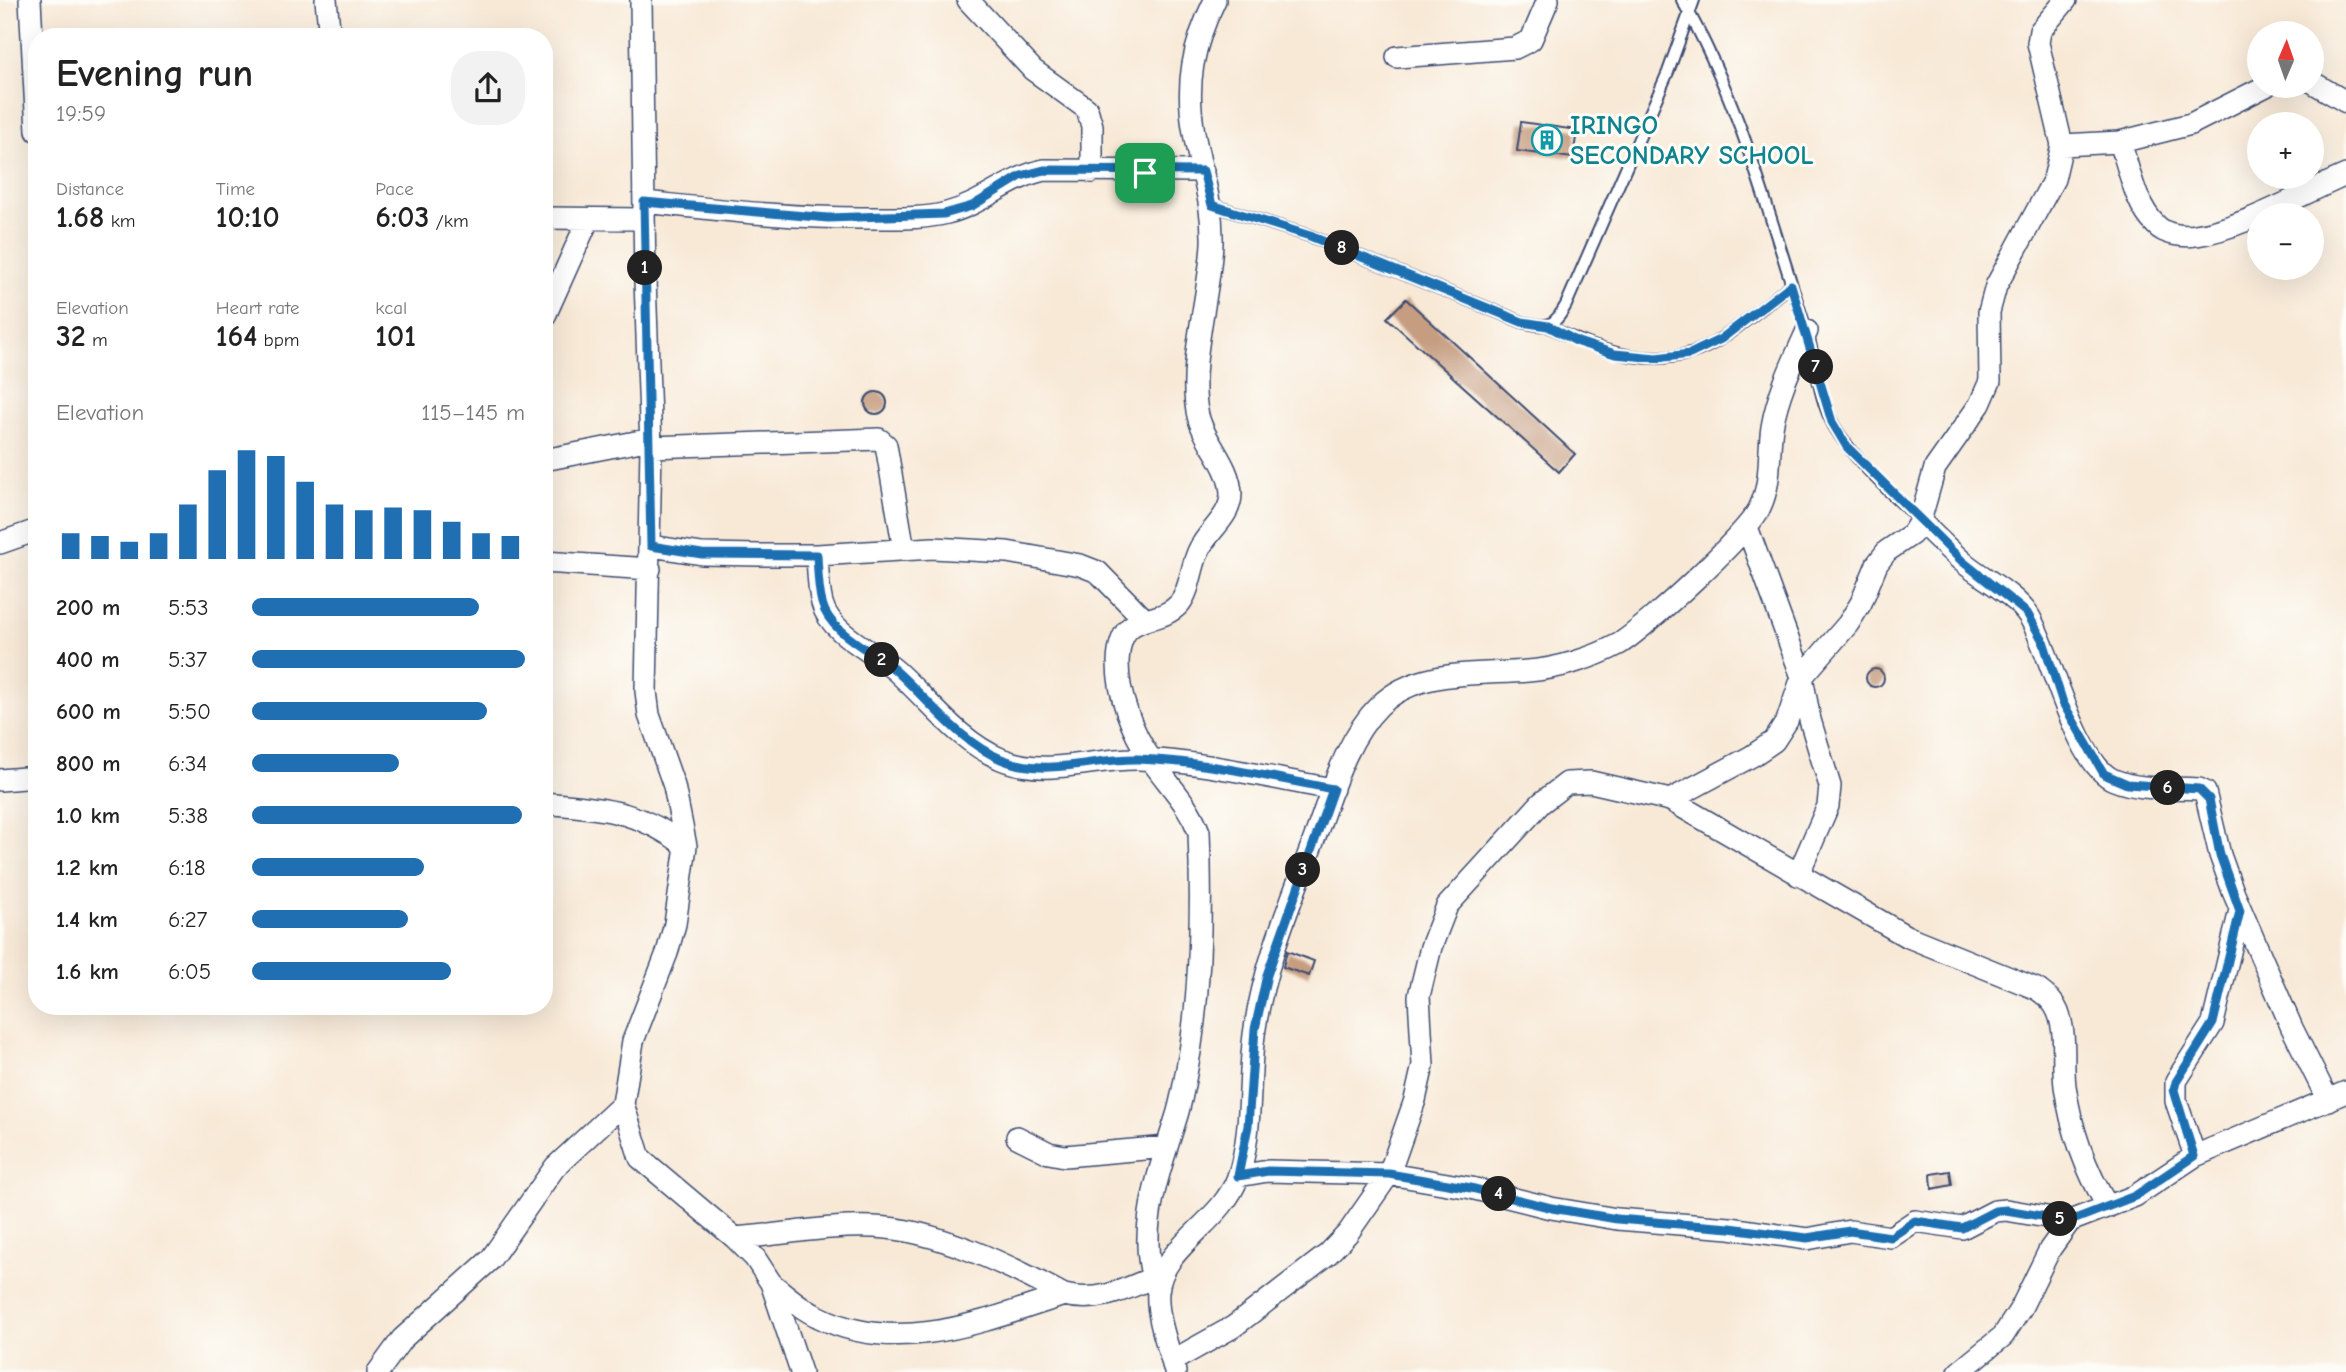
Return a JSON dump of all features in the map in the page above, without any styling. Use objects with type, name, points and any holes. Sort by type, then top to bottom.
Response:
[{"type":"street","points":[[30,0],[31,28]]},
{"type":"street","points":[[326,0],[329,28]]},
{"type":"street","points":[[641,0],[651,443],[651,546],[645,664],[649,715],[674,786],[686,846],[675,924],[667,953],[633,1041],[623,1104],[640,1158],[755,1258],[771,1283],[801,1372]]},
{"type":"street","points":[[968,0],[1033,70],[1087,109],[1092,126],[1092,172]]},
{"type":"street","points":[[1215,0],[1199,34],[1192,69],[1190,101],[1212,205],[1212,245],[1195,384],[1197,412],[1206,438],[1224,469],[1231,494],[1228,509],[1200,548],[1182,600],[1173,610],[1143,618],[1128,629],[1118,662],[1120,685],[1130,717],[1151,760],[1191,810],[1199,832],[1196,995],[1178,1111],[1149,1222],[1148,1261],[1174,1367],[1233,1327],[1328,1254],[1348,1233],[1389,1174],[1415,1100],[1423,1065],[1419,996],[1438,926],[1447,906],[1460,888],[1546,797],[1567,783],[1591,782],[1670,800],[1906,936],[2037,989],[2052,999],[2059,1015],[2065,1087],[2073,1125],[2087,1166],[2108,1207]]},
{"type":"street","points":[[1397,57],[1515,48],[1531,40],[1548,0]]},
{"type":"street","points":[[1670,800],[1752,756],[1774,741],[1787,720],[1802,677],[1848,624],[1861,603],[1877,564],[1887,551],[1912,534],[1920,521],[1935,468],[1980,404],[1990,381],[1989,312],[1996,286],[2054,179],[2062,145],[2038,43],[2040,32],[2066,0]]},
{"type":"street","points":[[2324,89],[2346,102]]},
{"type":"street","points":[[2062,145],[2120,142],[2191,124],[2247,96]]},
{"type":"street","points":[[2120,142],[2143,208],[2157,227],[2175,235],[2196,235],[2241,221],[2346,175]]},
{"type":"street","points":[[553,218],[588,220],[644,211],[828,218],[911,217],[944,214],[972,206],[1021,176],[1044,170],[1203,171]]},
{"type":"street","points":[[553,298],[588,220]]},
{"type":"street","points":[[735,1238],[842,1227],[876,1227],[905,1231],[983,1256],[1064,1295],[1095,1299],[1155,1285],[1171,1257],[1219,1210],[1238,1176],[1248,1126],[1255,1029],[1267,975],[1333,789],[1362,726],[1380,704],[1425,680],[1458,674],[1537,671],[1574,662],[1619,644],[1659,613],[1747,527],[1760,510],[1767,485],[1777,402],[1807,331]]},
{"type":"street","points":[[553,459],[651,443],[879,439],[886,444],[904,550]]},
{"type":"street","points":[[1238,1176],[1268,1171],[1389,1174],[1471,1188],[1552,1208],[1617,1219],[1741,1229],[1807,1238],[1850,1231],[1891,1237],[1915,1221],[1962,1228],[1995,1211],[2020,1211],[2070,1221],[2108,1207],[2156,1184],[2194,1156],[2337,1096],[2240,911],[2220,855],[2205,792],[2199,789],[2127,784],[2104,774],[2063,703],[2043,641],[2027,613],[1962,561],[1920,521]]},
{"type":"street","points":[[1747,527],[1802,677],[1810,720],[1830,786],[1828,806],[1798,875]]},
{"type":"street","points":[[0,543],[28,533]]},
{"type":"street","points":[[651,546],[702,554],[817,555],[967,549],[1080,565],[1098,572],[1143,618]]},
{"type":"street","points":[[817,555],[822,605],[830,619],[897,672],[943,718],[976,746],[1002,760],[1033,767],[1061,768],[1117,760],[1151,760],[1333,789]]},
{"type":"street","points":[[553,563],[650,569]]},
{"type":"street","points":[[0,780],[28,778]]},
{"type":"street","points":[[553,804],[637,816],[655,823],[686,846]]},
{"type":"street","points":[[2194,1156],[2174,1090],[2176,1082],[2213,1023],[2240,911]]},
{"type":"street","points":[[378,1372],[402,1339],[490,1260],[555,1167],[623,1104]]},
{"type":"street","points":[[1017,1137],[1049,1153],[1065,1156],[1167,1147]]},
{"type":"street","points":[[1958,1372],[2003,1336],[2021,1308],[2050,1249],[2070,1221]]},
{"type":"street","points":[[771,1283],[818,1317],[848,1329],[875,1334],[948,1331],[1064,1295]]},
{"type":"lane","points":[[1682,0],[1714,58],[1739,117],[1807,331],[1832,422],[1847,447],[1920,521]]},
{"type":"lane","points":[[1548,326],[1557,321],[1572,293],[1668,72],[1694,0]]},
{"type":"lane","points":[[1212,205],[1323,241],[1522,322],[1548,326],[1578,342],[1615,354],[1656,358],[1690,354],[1721,339],[1791,285]]},
{"type":"building","name":"IRINGO SECONDARY SCHOOL","points":[[1521,122],[1577,130],[1573,158],[1517,151]]},
{"type":"building","points":[[1406,299],[1575,454],[1559,472],[1387,318]]},
{"type":"building","points":[[872,392],[880,392],[887,399],[887,407],[880,414],[872,414],[865,407],[865,399]]},
{"type":"building","points":[[1875,669],[1881,672],[1884,678],[1881,684],[1875,687],[1869,684],[1866,678],[1869,672]]},
{"type":"building","points":[[1287,951],[1314,961],[1309,976],[1283,967]]},
{"type":"building","points":[[1950,1171],[1952,1185],[1932,1189],[1931,1174]]},
{"type":"place","name":"IRINGO SECONDARY SCHOOL","points":[[1547,140]]},
{"type":"route","points":[[1044,170],[1145,173],[1203,171],[1212,205],[1310,236],[1427,281],[1522,322],[1548,326],[1578,342],[1615,354],[1656,358],[1690,354],[1721,339],[1791,285],[1807,331],[1832,422],[1847,447],[1962,561],[2008,595],[2027,613],[2043,641],[2063,703],[2091,756],[2104,774],[2127,784],[2199,789],[2205,792],[2209,799],[2220,855],[2240,911],[2213,1023],[2176,1082],[2174,1090],[2189,1132],[2194,1156],[2135,1196],[2070,1221],[2006,1210],[1995,1211],[1962,1228],[1952,1229],[1915,1221],[1891,1237],[1844,1231],[1817,1239],[1773,1232],[1617,1219],[1552,1208],[1471,1188],[1389,1174],[1268,1171],[1238,1176],[1248,1126],[1255,1029],[1267,975],[1333,789],[1198,765],[1151,760],[1117,760],[1061,768],[1033,767],[1002,760],[976,746],[943,718],[897,672],[843,632],[830,619],[822,605],[817,555],[702,554],[651,546],[644,202],[757,214],[900,218],[944,214],[972,206],[1021,176],[1044,170]]}]
